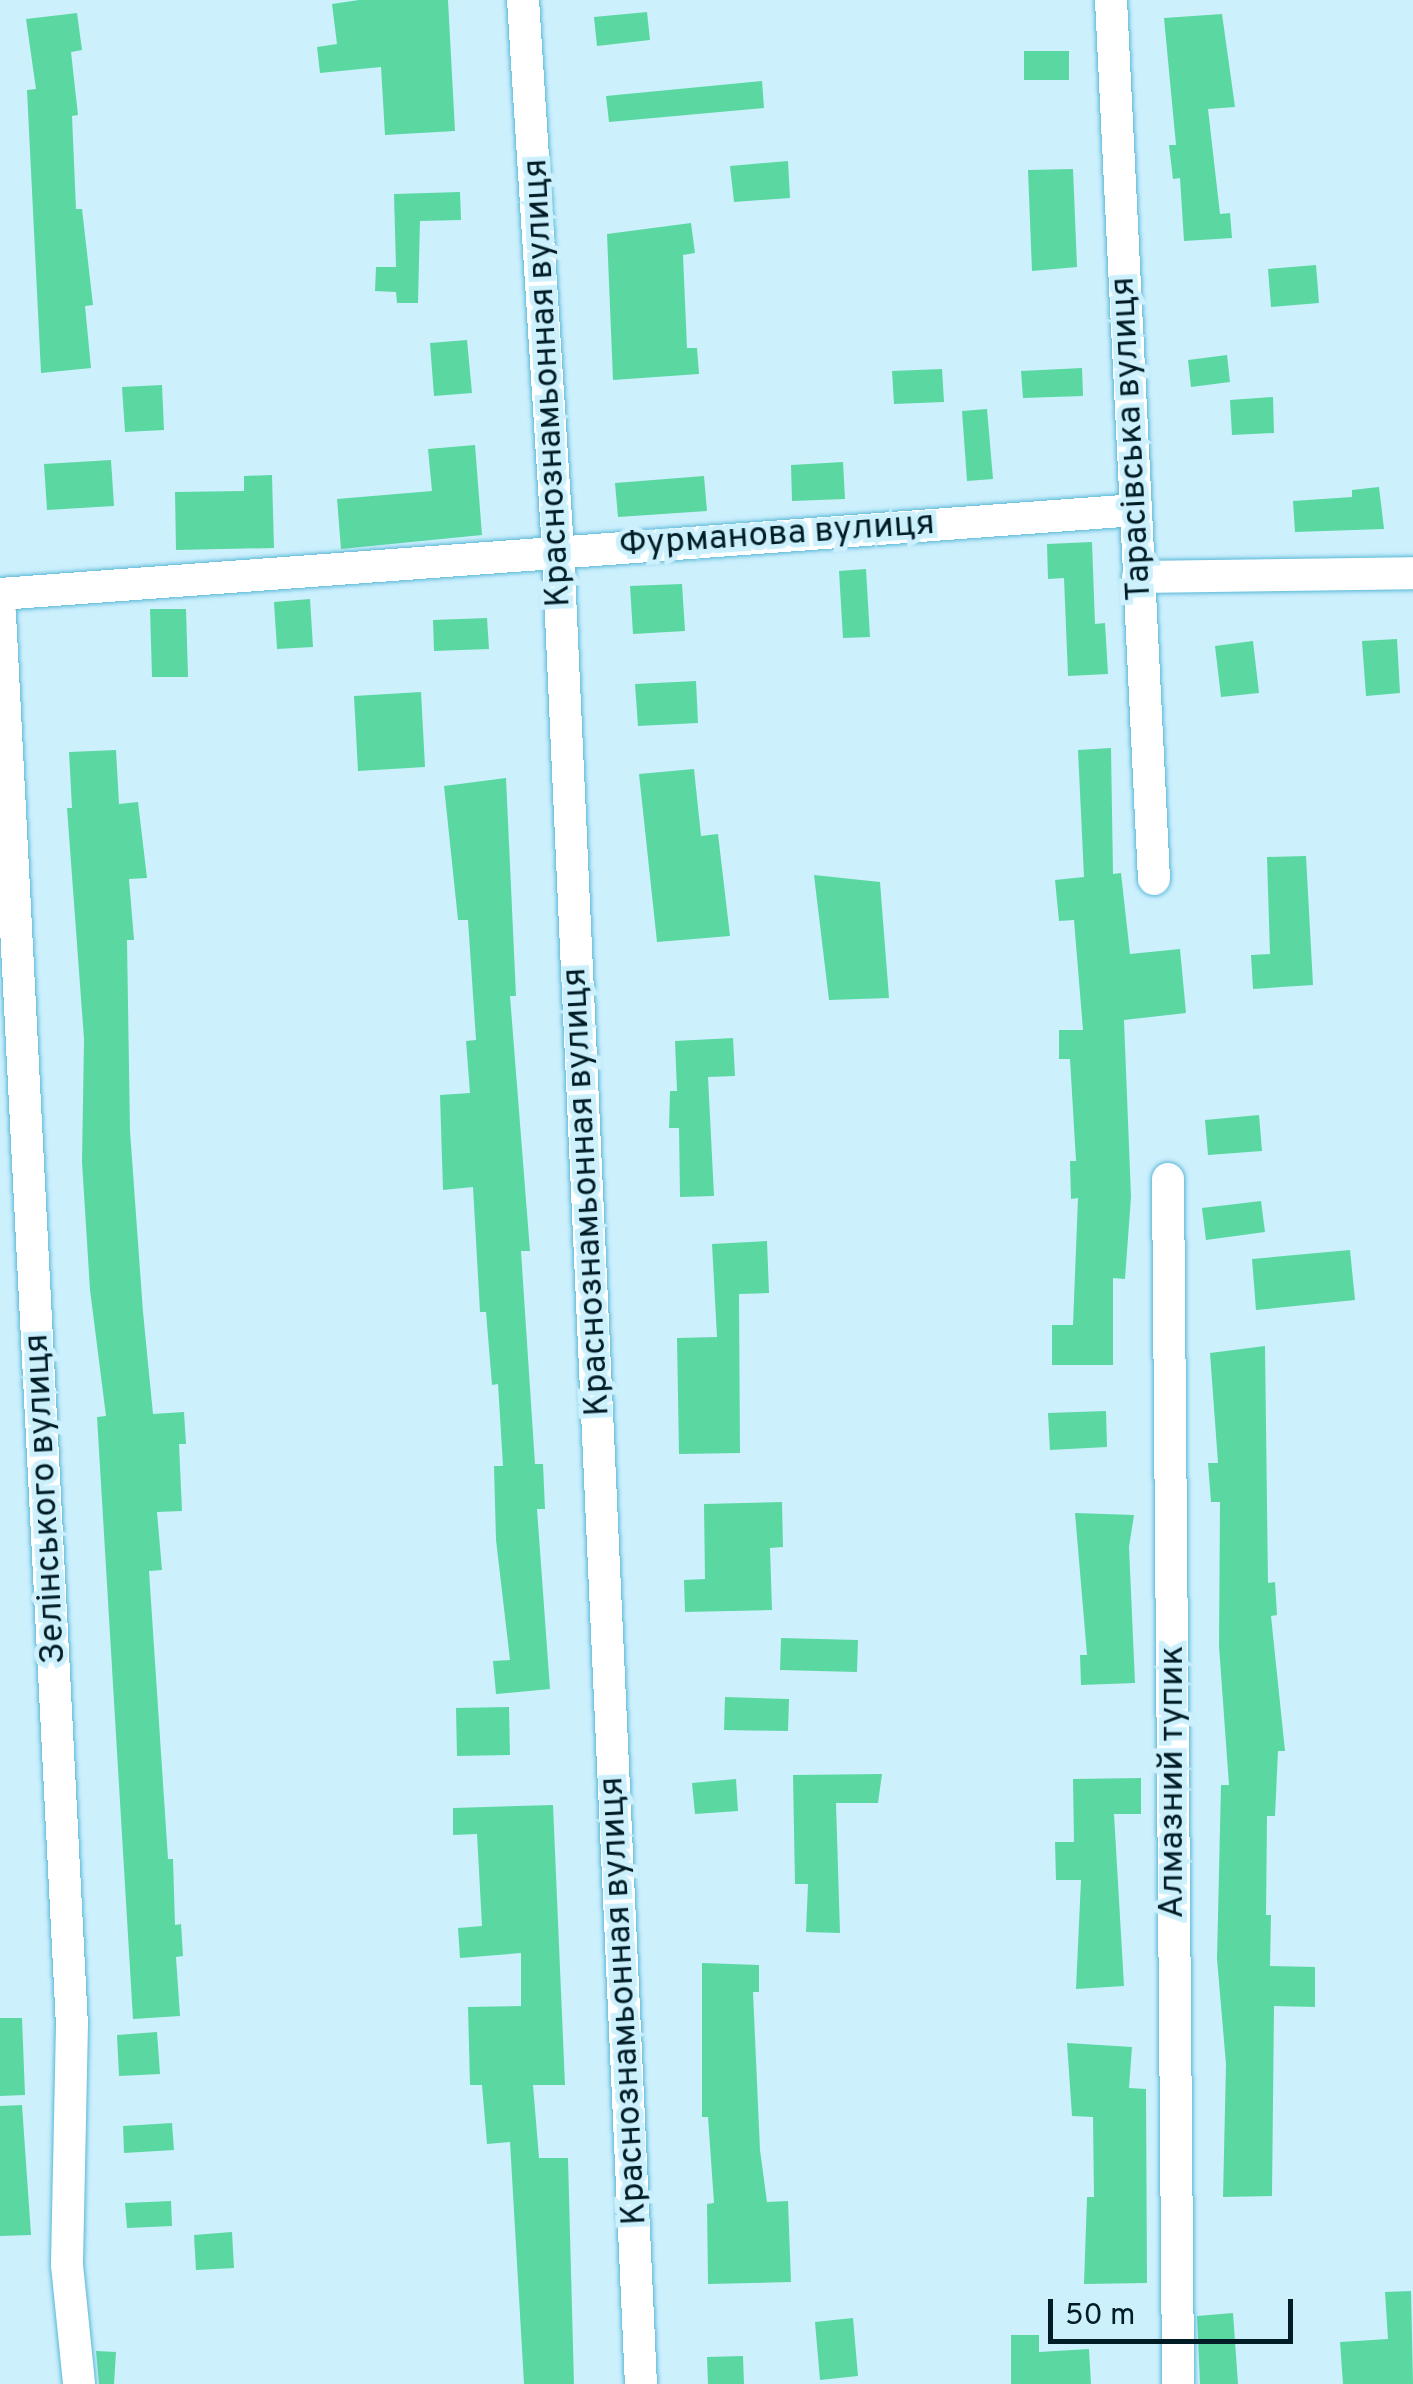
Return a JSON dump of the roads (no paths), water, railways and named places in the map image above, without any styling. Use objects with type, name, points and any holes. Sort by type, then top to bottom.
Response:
[{"type":"street","name":"Краснознамьонная вулиця","points":[[523,0],[558,550],[641,2384]]},
{"type":"street","name":"Тарасівська вулиця","points":[[1112,0],[1154,878]]},
{"type":"street","name":"Фурманова вулиця","points":[[0,594],[1135,510]]},
{"type":"street","points":[[1138,577],[1413,573]]},
{"type":"street","name":"Зелінського вулиця","points":[[0,614],[72,2024],[67,2264],[79,2384]]},
{"type":"street","name":"Алмазний тупик","points":[[1168,1179],[1178,2384]]}]
